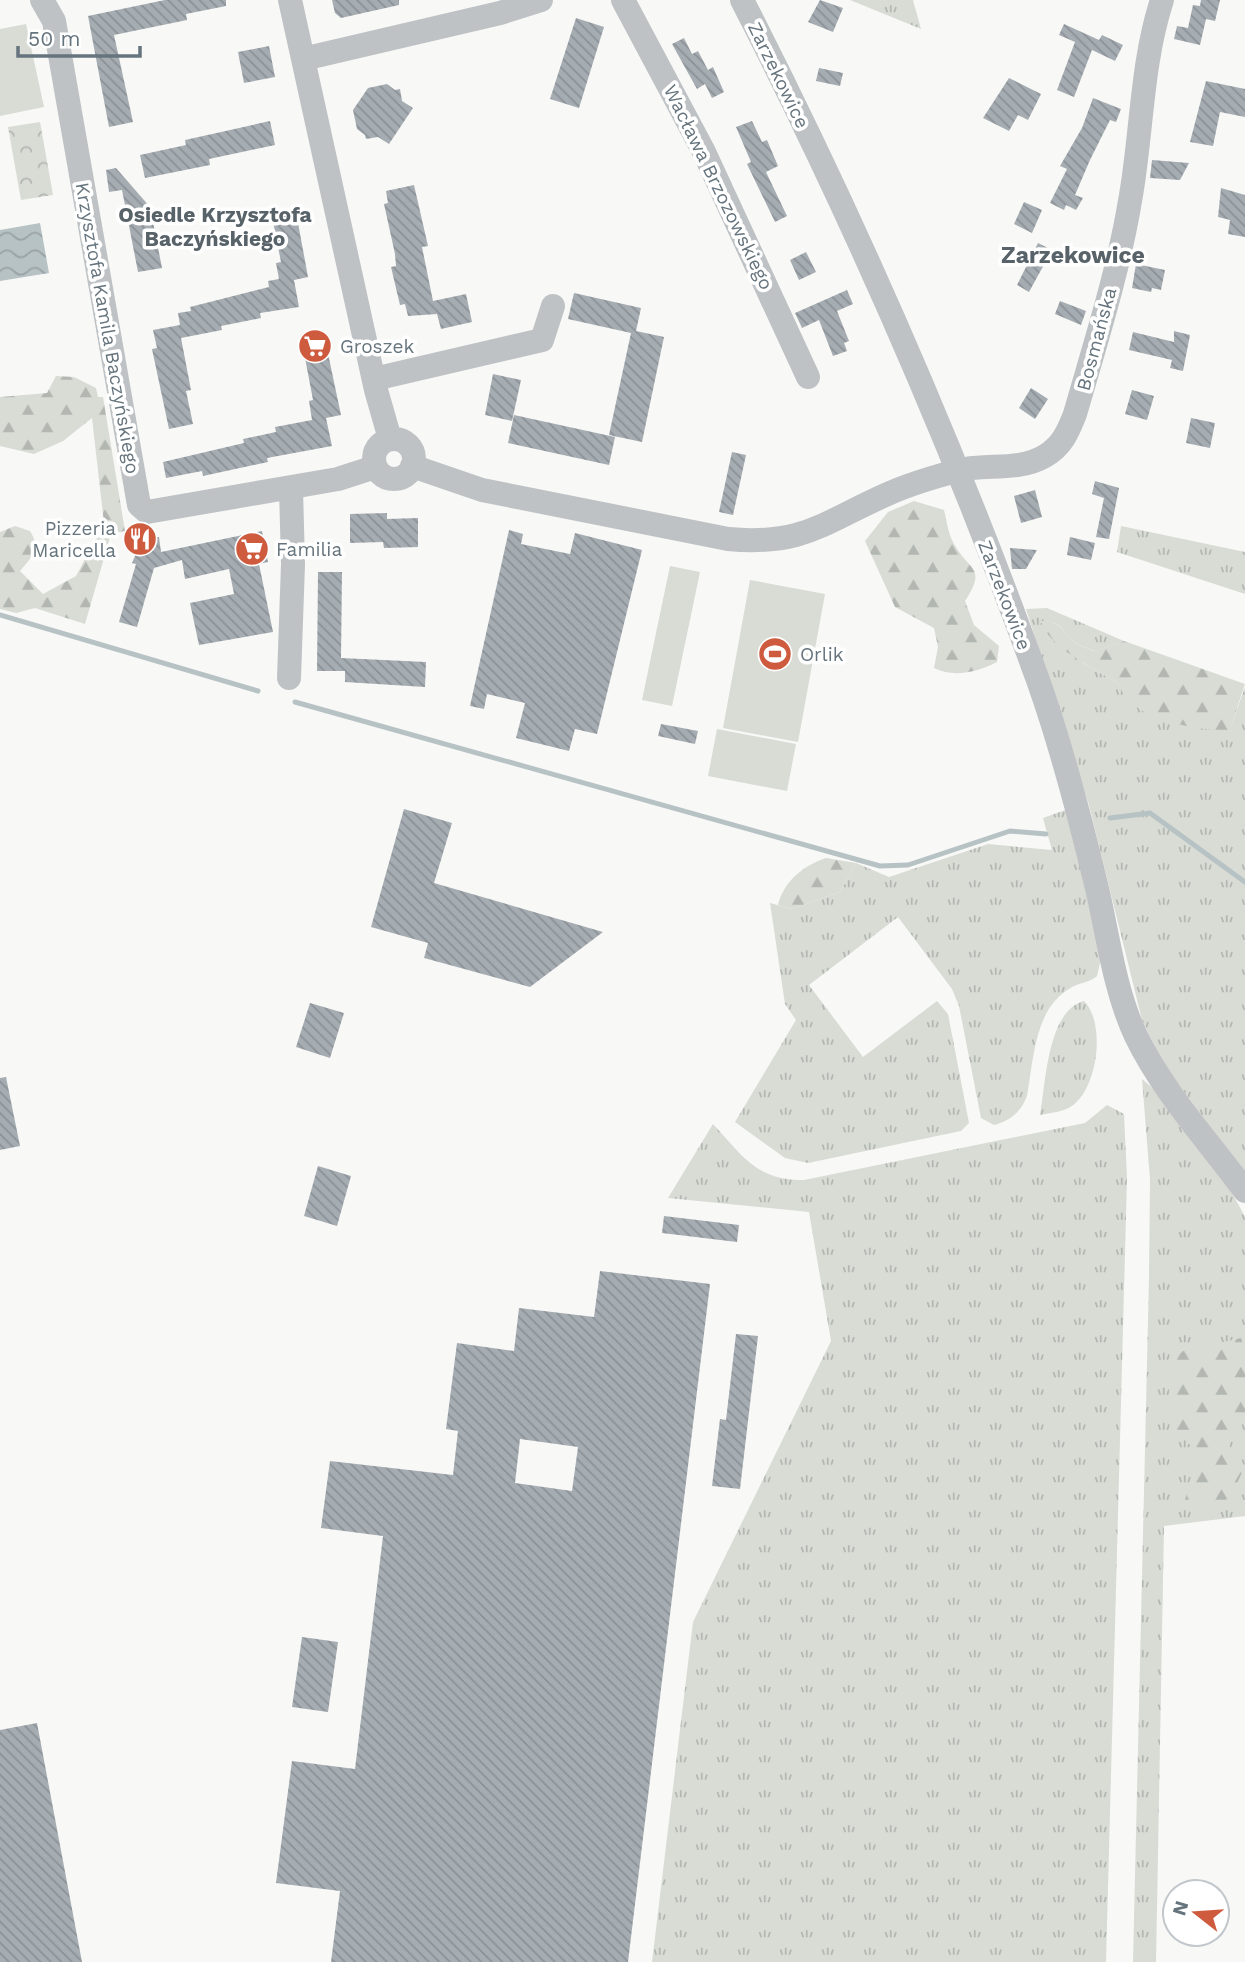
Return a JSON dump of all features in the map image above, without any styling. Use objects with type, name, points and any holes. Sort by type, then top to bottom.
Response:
[{"type":"street","name":"Krzysztofa Kamila Baczyńskiego","points":[[42,0],[54,20],[139,505],[147,512],[154,512],[338,479],[375,467]]},
{"type":"street","points":[[290,0],[373,379],[390,439]]},
{"type":"street","points":[[303,58],[500,13],[541,0]]},
{"type":"street","name":"Wacława Brzozowskiego","points":[[623,0],[704,152],[808,377]]},
{"type":"street","name":"Zarzekowice","points":[[742,0],[823,166],[958,470],[1039,684],[1066,766],[1119,986],[1136,1036],[1166,1084],[1245,1191]]},
{"type":"street","name":"Bosmańska","points":[[958,470],[1027,464],[1043,458],[1066,438],[1075,414],[1121,244],[1130,201],[1153,35],[1162,0]]},
{"type":"street","points":[[373,379],[542,340],[553,306]]},
{"type":"street","points":[[390,439],[407,443],[412,450],[412,466],[403,477],[382,475],[375,467],[375,452],[379,445],[390,439]]},
{"type":"street","points":[[412,466],[489,492],[747,541],[795,537],[823,528],[891,492],[958,470]]},
{"type":"street","points":[[289,678],[293,564],[291,488]]},
{"type":"green space","points":[[850,0],[913,0],[921,29]]},
{"type":"green space","points":[[26,24],[44,107],[0,116],[0,29]]},
{"type":"green space","points":[[40,122],[53,195],[21,200],[8,127]]},
{"type":"green space","points":[[56,376],[74,377],[96,388],[98,397],[103,397],[125,531],[111,534],[85,624],[35,608],[16,613],[0,609],[0,532],[15,526],[30,531],[35,542],[34,552],[20,571],[43,594],[76,576],[104,523],[92,418],[63,441],[34,454],[0,446],[0,397],[47,393]]},
{"type":"green space","points":[[914,501],[944,510],[952,540],[974,570],[975,582],[965,601],[974,625],[999,646],[997,662],[982,669],[950,673],[934,668],[938,647],[934,628],[895,607],[865,541],[888,512]]},
{"type":"green space","points":[[1121,526],[1245,552],[1245,594],[1117,552]]},
{"type":"green space","points":[[670,566],[700,572],[672,706],[642,700]]},
{"type":"green space","name":"Orlik","points":[[750,580],[825,594],[798,742],[723,728]]},
{"type":"green space","points":[[1047,608],[1124,641],[1095,651],[1075,643],[1057,624],[1041,622],[1083,663],[1118,683],[1125,694],[1150,710],[1183,721],[1229,731],[1245,687],[1245,1174],[1162,1062],[1142,1020],[1089,805],[1026,609]]},
{"type":"green space","points":[[1041,621],[1057,624],[1075,643],[1094,651],[1124,641],[1245,684],[1229,732],[1165,721],[1136,707],[1118,683],[1052,639]]},
{"type":"green space","points":[[717,729],[796,744],[787,791],[708,776]]},
{"type":"green space","points":[[1068,809],[1101,959],[1097,976],[1072,987],[1059,996],[1050,1008],[1034,1050],[1027,1096],[1014,1115],[994,1125],[981,1118],[959,1006],[952,989],[898,917],[809,985],[863,1057],[937,1001],[948,1014],[969,1123],[961,1131],[808,1163],[785,1158],[735,1122],[796,1020],[785,1004],[770,903],[792,909],[840,892],[856,863],[889,877],[988,844],[1052,850],[1043,818]]},
{"type":"green space","points":[[826,858],[856,863],[840,892],[792,909],[778,905],[785,889],[796,876],[810,865]]},
{"type":"green space","points":[[1084,1001],[1091,1011],[1097,1039],[1093,1071],[1088,1085],[1072,1106],[1040,1115],[1055,1033],[1072,1007]]},
{"type":"green space","points":[[1142,1079],[1157,1092],[1200,1143],[1245,1217],[1245,1516],[1164,1526],[1156,1962],[1133,1962],[1149,1278],[1150,1179]]},
{"type":"green space","points":[[1107,1105],[1124,1114],[1127,1178],[1106,1962],[652,1962],[693,1622],[831,1341],[809,1212],[668,1198],[713,1124],[742,1156],[762,1171],[787,1179],[804,1180],[1085,1123]]},
{"type":"green space","points":[[1241,1338],[1245,1351],[1245,1417],[1228,1444],[1245,1466],[1231,1496],[1212,1510],[1185,1500],[1198,1450],[1186,1441],[1173,1423],[1169,1401],[1170,1362],[1183,1351]]},
{"type":"water","points":[[40,223],[49,273],[0,281],[0,230]]},
{"type":"building","points":[[165,0],[226,0],[226,6],[186,14],[187,20],[114,35],[133,122],[109,127],[88,16]]},
{"type":"building","points":[[332,0],[399,0],[399,5],[341,18],[335,13]]},
{"type":"building","points":[[820,0],[843,8],[833,32],[808,22]]},
{"type":"building","points":[[1201,0],[1220,0],[1215,21],[1206,19],[1200,45],[1174,39],[1177,26],[1188,28],[1193,5],[1200,6]]},
{"type":"building","points":[[576,18],[604,27],[579,108],[550,99]]},
{"type":"building","points":[[1064,24],[1099,40],[1102,35],[1123,45],[1115,61],[1092,50],[1074,97],[1057,90],[1075,42],[1059,35]]},
{"type":"building","points":[[684,38],[692,54],[698,51],[708,70],[713,67],[724,92],[712,98],[705,84],[697,89],[672,44]]},
{"type":"building","points":[[269,46],[275,77],[244,83],[238,52]]},
{"type":"building","points":[[819,68],[843,73],[840,86],[816,81]]},
{"type":"building","points":[[1009,78],[1041,94],[1028,120],[1018,115],[1009,131],[983,118]]},
{"type":"building","points":[[1206,81],[1245,89],[1245,117],[1220,112],[1213,146],[1190,142]]},
{"type":"building","points":[[387,84],[395,90],[400,89],[402,101],[413,108],[389,144],[378,137],[366,139],[357,129],[353,110],[368,88]]},
{"type":"building","points":[[1093,98],[1121,109],[1116,122],[1110,120],[1075,195],[1083,198],[1076,210],[1066,205],[1064,210],[1050,203],[1067,169],[1060,166],[1082,128]]},
{"type":"building","points":[[270,121],[275,145],[209,159],[210,165],[145,178],[140,155],[186,145],[185,140]]},
{"type":"building","points":[[752,121],[762,142],[767,140],[778,166],[766,172],[787,216],[775,222],[747,164],[751,162],[736,127]]},
{"type":"building","points":[[1152,160],[1189,163],[1180,180],[1150,178]]},
{"type":"building","points":[[116,168],[150,207],[162,268],[138,272],[122,190],[109,192],[106,170]]},
{"type":"building","points":[[414,185],[428,246],[422,247],[433,301],[466,294],[472,322],[441,329],[437,314],[408,316],[405,304],[400,305],[391,267],[396,266],[395,254],[384,204],[388,203],[386,191]]},
{"type":"building","points":[[1221,188],[1245,195],[1245,237],[1228,234],[1230,220],[1218,217]]},
{"type":"building","points":[[1024,202],[1042,210],[1032,233],[1014,224]]},
{"type":"building","points":[[296,212],[308,277],[294,280],[299,307],[260,313],[261,318],[221,326],[222,330],[181,338],[191,390],[186,391],[193,424],[169,429],[152,349],[157,348],[153,330],[180,325],[178,313],[191,311],[190,307],[269,287],[268,281],[279,279],[276,263],[281,262],[272,216]]},
{"type":"building","points":[[1038,243],[1052,250],[1029,292],[1017,285]]},
{"type":"building","points":[[806,252],[816,272],[799,280],[790,260]]},
{"type":"building","points":[[1136,264],[1165,270],[1161,290],[1152,288],[1151,292],[1132,288]]},
{"type":"building","points":[[847,290],[853,304],[837,311],[849,341],[844,343],[847,351],[833,356],[819,320],[802,328],[795,313]]},
{"type":"building","points":[[574,293],[641,308],[636,331],[664,337],[642,442],[609,435],[631,333],[568,319]]},
{"type":"building","points":[[1060,301],[1086,311],[1081,325],[1055,314]]},
{"type":"building","points":[[323,330],[341,415],[326,418],[332,446],[267,458],[268,462],[203,476],[202,471],[166,478],[163,462],[244,443],[243,439],[276,432],[275,427],[312,420],[309,401],[313,400],[302,342],[310,333]]},
{"type":"building","points":[[1174,331],[1190,335],[1183,371],[1170,368],[1172,360],[1129,350],[1133,332],[1174,342]]},
{"type":"building","points":[[493,374],[521,380],[512,421],[485,415]]},
{"type":"building","points":[[1031,388],[1048,399],[1035,419],[1019,408]]},
{"type":"building","points":[[1132,390],[1154,396],[1147,420],[1125,414]]},
{"type":"building","points":[[514,415],[615,437],[609,465],[508,443]]},
{"type":"building","points":[[1191,418],[1215,423],[1210,448],[1186,443]]},
{"type":"building","points":[[732,452],[746,455],[733,515],[719,512]]},
{"type":"building","points":[[1095,481],[1119,488],[1109,539],[1096,537],[1104,498],[1092,494]]},
{"type":"building","points":[[1035,490],[1042,517],[1021,523],[1014,496]]},
{"type":"building","points":[[387,513],[387,519],[418,518],[418,547],[384,548],[383,542],[350,543],[350,514]]},
{"type":"building","points":[[509,530],[523,534],[521,544],[570,554],[575,533],[642,550],[597,734],[575,729],[569,751],[516,738],[525,703],[487,694],[484,709],[470,706]]},
{"type":"building","points":[[262,531],[268,562],[259,564],[273,632],[199,645],[190,603],[234,594],[229,569],[185,579],[182,560],[154,568],[137,627],[119,622],[136,564],[132,563],[135,556],[131,535],[152,533],[154,537],[159,537],[161,552]]},
{"type":"building","points":[[1070,537],[1095,543],[1091,560],[1067,555]]},
{"type":"building","points":[[1010,548],[1037,550],[1026,569],[1012,569]]},
{"type":"building","points":[[318,572],[342,572],[341,658],[426,662],[425,687],[345,682],[345,671],[317,671]]},
{"type":"building","points":[[661,724],[698,731],[695,744],[658,736]]},
{"type":"building","points":[[404,809],[452,823],[434,883],[603,932],[530,987],[424,958],[428,943],[371,927]]},
{"type":"building","points":[[310,1003],[344,1013],[330,1058],[296,1047]]},
{"type":"building","points":[[6,1077],[20,1146],[0,1150],[0,1078]]},
{"type":"building","points":[[318,1166],[351,1176],[337,1226],[304,1216]]},
{"type":"building","points":[[664,1216],[739,1225],[737,1242],[662,1233]]},
{"type":"building","points":[[600,1271],[710,1284],[628,1962],[331,1962],[340,1891],[276,1883],[292,1761],[355,1769],[383,1536],[321,1528],[330,1461],[453,1475],[458,1431],[446,1429],[457,1343],[514,1351],[519,1308],[594,1317]],"holes":[[[520,1439],[578,1447],[572,1491],[515,1483]]]},
{"type":"building","points":[[736,1334],[758,1336],[740,1489],[712,1486],[720,1419],[726,1420]]},
{"type":"building","points":[[302,1637],[338,1642],[328,1712],[292,1707]]},
{"type":"building","points":[[37,1723],[82,1962],[0,1962],[0,1730]]},
{"type":"waterway","points":[[0,615],[258,691]]},
{"type":"waterway","points":[[295,702],[880,866],[908,865],[1010,831],[1046,834]]},
{"type":"waterway","points":[[1110,818],[1150,813],[1245,882]]},
{"type":"place","name":"Groszek","points":[[315,346]]},
{"type":"place","name":"Pizzeria Maricella","points":[[140,539]]},
{"type":"place","name":"Familia","points":[[252,549]]},
{"type":"place","name":"Orlik","points":[[775,654]]},
{"type":"district","name":"Osiedle Krzysztofa Baczyńskiego","points":[[215,227]]},
{"type":"district","name":"Zarzekowice","points":[[1073,255]]}]
